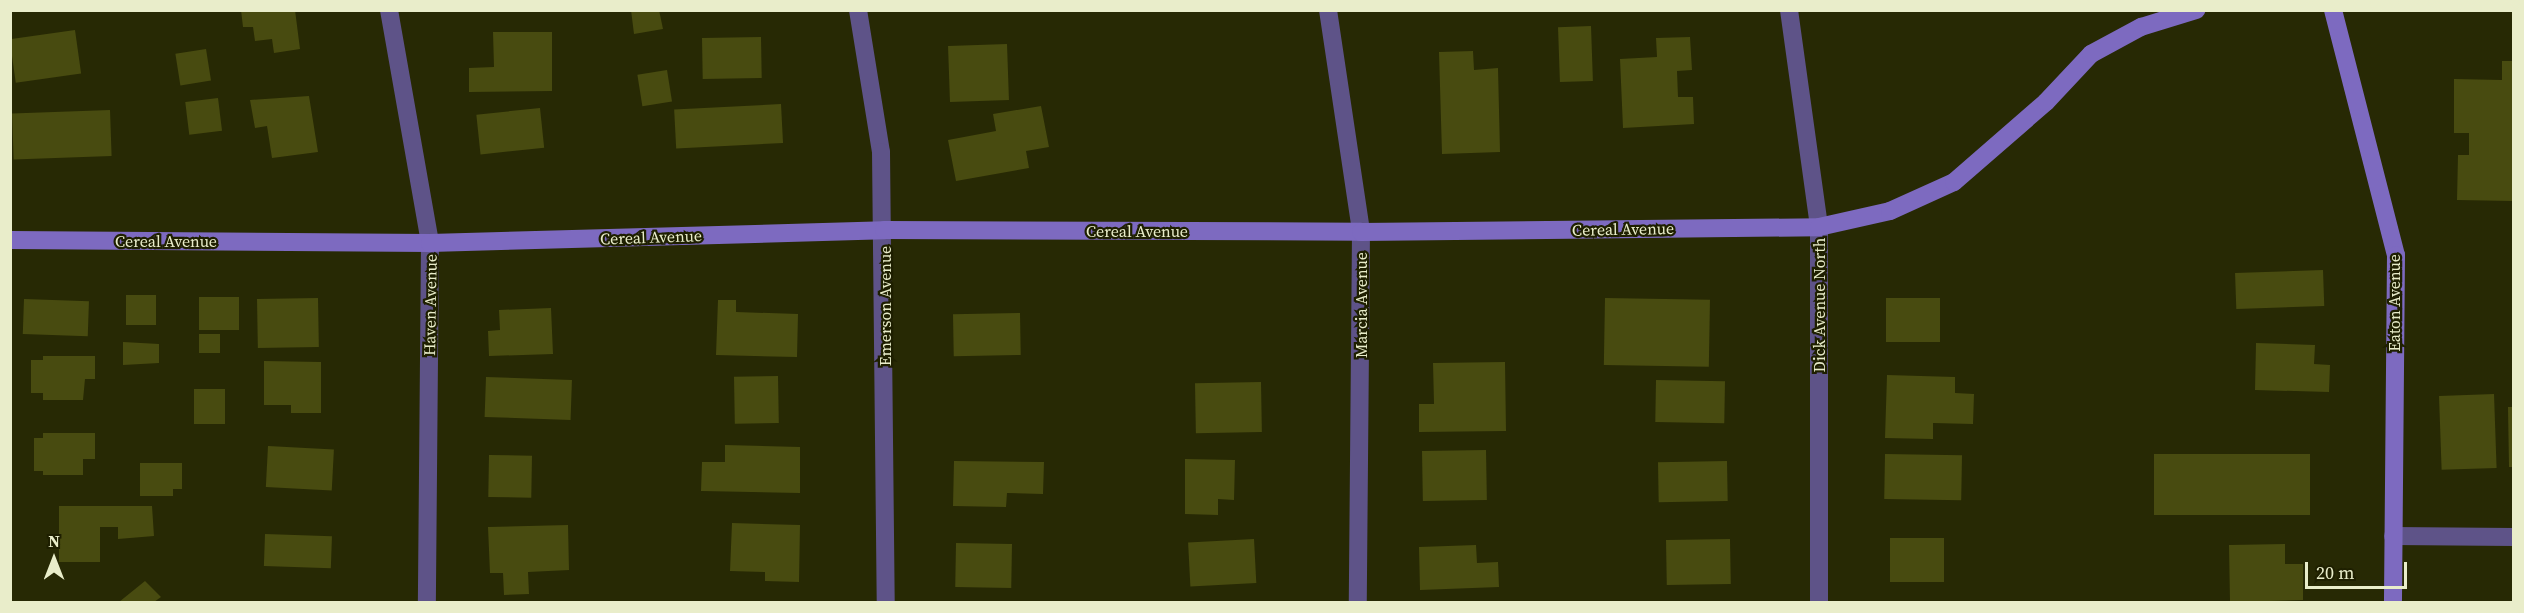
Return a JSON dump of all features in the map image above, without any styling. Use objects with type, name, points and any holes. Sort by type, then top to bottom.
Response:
[{"type":"street","name":"Haven Avenue","points":[[389,10],[430,243],[427,603]]},
{"type":"street","name":"Emerson Avenue","points":[[858,10],[881,152],[884,230],[886,603]]},
{"type":"street","name":"Marcia Avenue","points":[[1328,10],[1361,232],[1359,603]]},
{"type":"street","name":"Dick Avenue North","points":[[1789,10],[1819,227],[1819,603]]},
{"type":"street","name":"Cereal Avenue","points":[[10,240],[430,243],[884,230],[1361,232],[1819,227],[1890,211],[1954,182],[2046,102],[2091,54],[2141,27],[2196,10]]},
{"type":"street","name":"Eaton Avenue","points":[[2333,10],[2396,255],[2393,603]]},
{"type":"street","points":[[2393,536],[2514,537]]},
{"type":"building","points":[[241,10],[295,10],[300,49],[274,53],[272,39],[255,41],[253,27],[243,27]]},
{"type":"building","points":[[631,10],[659,10],[663,29],[634,34]]},
{"type":"building","points":[[1591,26],[1593,81],[1560,82],[1558,27]]},
{"type":"building","points":[[75,30],[81,74],[16,83],[10,39]]},
{"type":"building","points":[[493,32],[552,32],[552,91],[469,92],[469,68],[494,67]]},
{"type":"building","points":[[761,37],[762,78],[703,79],[702,38]]},
{"type":"building","points":[[1690,37],[1692,70],[1677,71],[1678,97],[1693,97],[1694,124],[1623,128],[1620,59],[1657,57],[1656,38]]},
{"type":"building","points":[[1007,44],[1009,100],[950,102],[948,46]]},
{"type":"building","points":[[206,49],[211,81],[180,85],[175,54]]},
{"type":"building","points":[[1473,51],[1474,70],[1498,68],[1500,152],[1442,154],[1439,52]]},
{"type":"building","points":[[2502,61],[2514,61],[2514,201],[2457,200],[2458,155],[2469,155],[2469,133],[2454,133],[2454,79],[2502,80]]},
{"type":"building","points":[[667,70],[672,102],[642,106],[637,75]]},
{"type":"building","points":[[309,96],[318,152],[272,158],[267,126],[255,128],[250,100]]},
{"type":"building","points":[[218,98],[222,131],[189,135],[185,102]]},
{"type":"building","points":[[781,104],[783,143],[676,149],[674,110]]},
{"type":"building","points":[[1041,106],[1049,147],[1026,151],[1029,168],[956,181],[948,140],[996,131],[993,114]]},
{"type":"building","points":[[540,108],[544,148],[481,154],[476,115]]},
{"type":"building","points":[[110,110],[112,156],[14,159],[12,113]]},
{"type":"building","points":[[2323,270],[2324,306],[2236,309],[2235,273]]},
{"type":"building","points":[[126,295],[156,295],[156,325],[126,325]]},
{"type":"building","points":[[199,297],[239,297],[239,330],[199,330]]},
{"type":"building","points":[[318,298],[319,347],[258,348],[257,299]]},
{"type":"building","points":[[1605,298],[1710,300],[1709,367],[1604,365]]},
{"type":"building","points":[[1886,298],[1940,298],[1940,342],[1886,342]]},
{"type":"building","points":[[24,299],[89,301],[88,336],[23,334]]},
{"type":"building","points":[[718,300],[736,300],[736,312],[798,314],[797,357],[716,355]]},
{"type":"building","points":[[551,308],[553,354],[489,356],[488,331],[500,330],[499,310]]},
{"type":"building","points":[[1020,313],[1021,355],[954,356],[953,314]]},
{"type":"building","points":[[199,334],[220,334],[220,353],[199,353]]},
{"type":"building","points":[[123,342],[159,344],[159,363],[123,365]]},
{"type":"building","points":[[2256,343],[2315,345],[2314,364],[2330,365],[2329,392],[2255,390]]},
{"type":"building","points":[[43,356],[95,356],[95,379],[85,379],[83,400],[43,400],[43,393],[31,393],[31,360],[43,360]]},
{"type":"building","points":[[264,361],[321,362],[321,413],[291,413],[291,405],[264,405]]},
{"type":"building","points":[[1505,362],[1506,431],[1419,432],[1419,404],[1434,404],[1433,363]]},
{"type":"building","points":[[1887,375],[1955,377],[1955,393],[1974,394],[1973,424],[1933,423],[1933,439],[1885,438]]},
{"type":"building","points":[[778,376],[779,423],[735,424],[734,377]]},
{"type":"building","points":[[486,377],[572,380],[571,420],[485,417]]},
{"type":"building","points":[[1656,380],[1725,381],[1724,423],[1655,422]]},
{"type":"building","points":[[1261,382],[1262,432],[1196,433],[1195,383]]},
{"type":"building","points":[[194,389],[225,389],[225,424],[194,424]]},
{"type":"building","points":[[2494,394],[2497,468],[2442,470],[2439,396]]},
{"type":"building","points":[[2508,407],[2514,407],[2514,467],[2509,467]]},
{"type":"building","points":[[43,433],[95,433],[95,459],[83,459],[83,475],[43,475],[43,471],[34,471],[34,438],[43,438]]},
{"type":"building","points":[[725,445],[800,447],[800,493],[701,491],[702,462],[725,462]]},
{"type":"building","points":[[268,446],[334,449],[332,490],[266,487]]},
{"type":"building","points":[[1486,450],[1487,500],[1423,501],[1422,451]]},
{"type":"building","points":[[1885,454],[1962,455],[1961,500],[1884,499]]},
{"type":"building","points":[[2154,454],[2310,454],[2310,515],[2154,515]]},
{"type":"building","points":[[489,455],[532,456],[531,498],[488,497]]},
{"type":"building","points":[[1185,459],[1235,460],[1234,500],[1218,499],[1218,515],[1185,514]]},
{"type":"building","points":[[954,461],[1044,462],[1043,494],[1007,493],[1006,507],[953,506]]},
{"type":"building","points":[[1727,461],[1728,501],[1659,502],[1658,462]]},
{"type":"building","points":[[140,463],[182,463],[182,489],[173,489],[173,496],[140,496]]},
{"type":"building","points":[[59,506],[152,506],[154,536],[118,539],[118,527],[100,527],[100,562],[59,562],[59,546],[52,546],[52,534],[59,534]]},
{"type":"building","points":[[732,523],[800,525],[799,582],[765,581],[765,572],[730,571]]},
{"type":"building","points":[[568,525],[569,570],[528,572],[529,594],[504,595],[503,573],[490,573],[488,527]]},
{"type":"building","points":[[265,534],[332,536],[331,568],[264,566]]},
{"type":"building","points":[[1890,538],[1944,538],[1944,582],[1890,582]]},
{"type":"building","points":[[1254,539],[1256,583],[1190,586],[1188,542]]},
{"type":"building","points":[[1730,539],[1731,584],[1667,585],[1666,540]]},
{"type":"building","points":[[956,543],[1012,544],[1011,588],[955,587]]},
{"type":"building","points":[[2285,544],[2285,564],[2303,564],[2303,600],[2230,602],[2229,545]]},
{"type":"building","points":[[1476,545],[1477,563],[1498,562],[1499,587],[1420,590],[1419,547]]},
{"type":"building","points":[[145,581],[161,597],[154,602],[119,602]]}]
